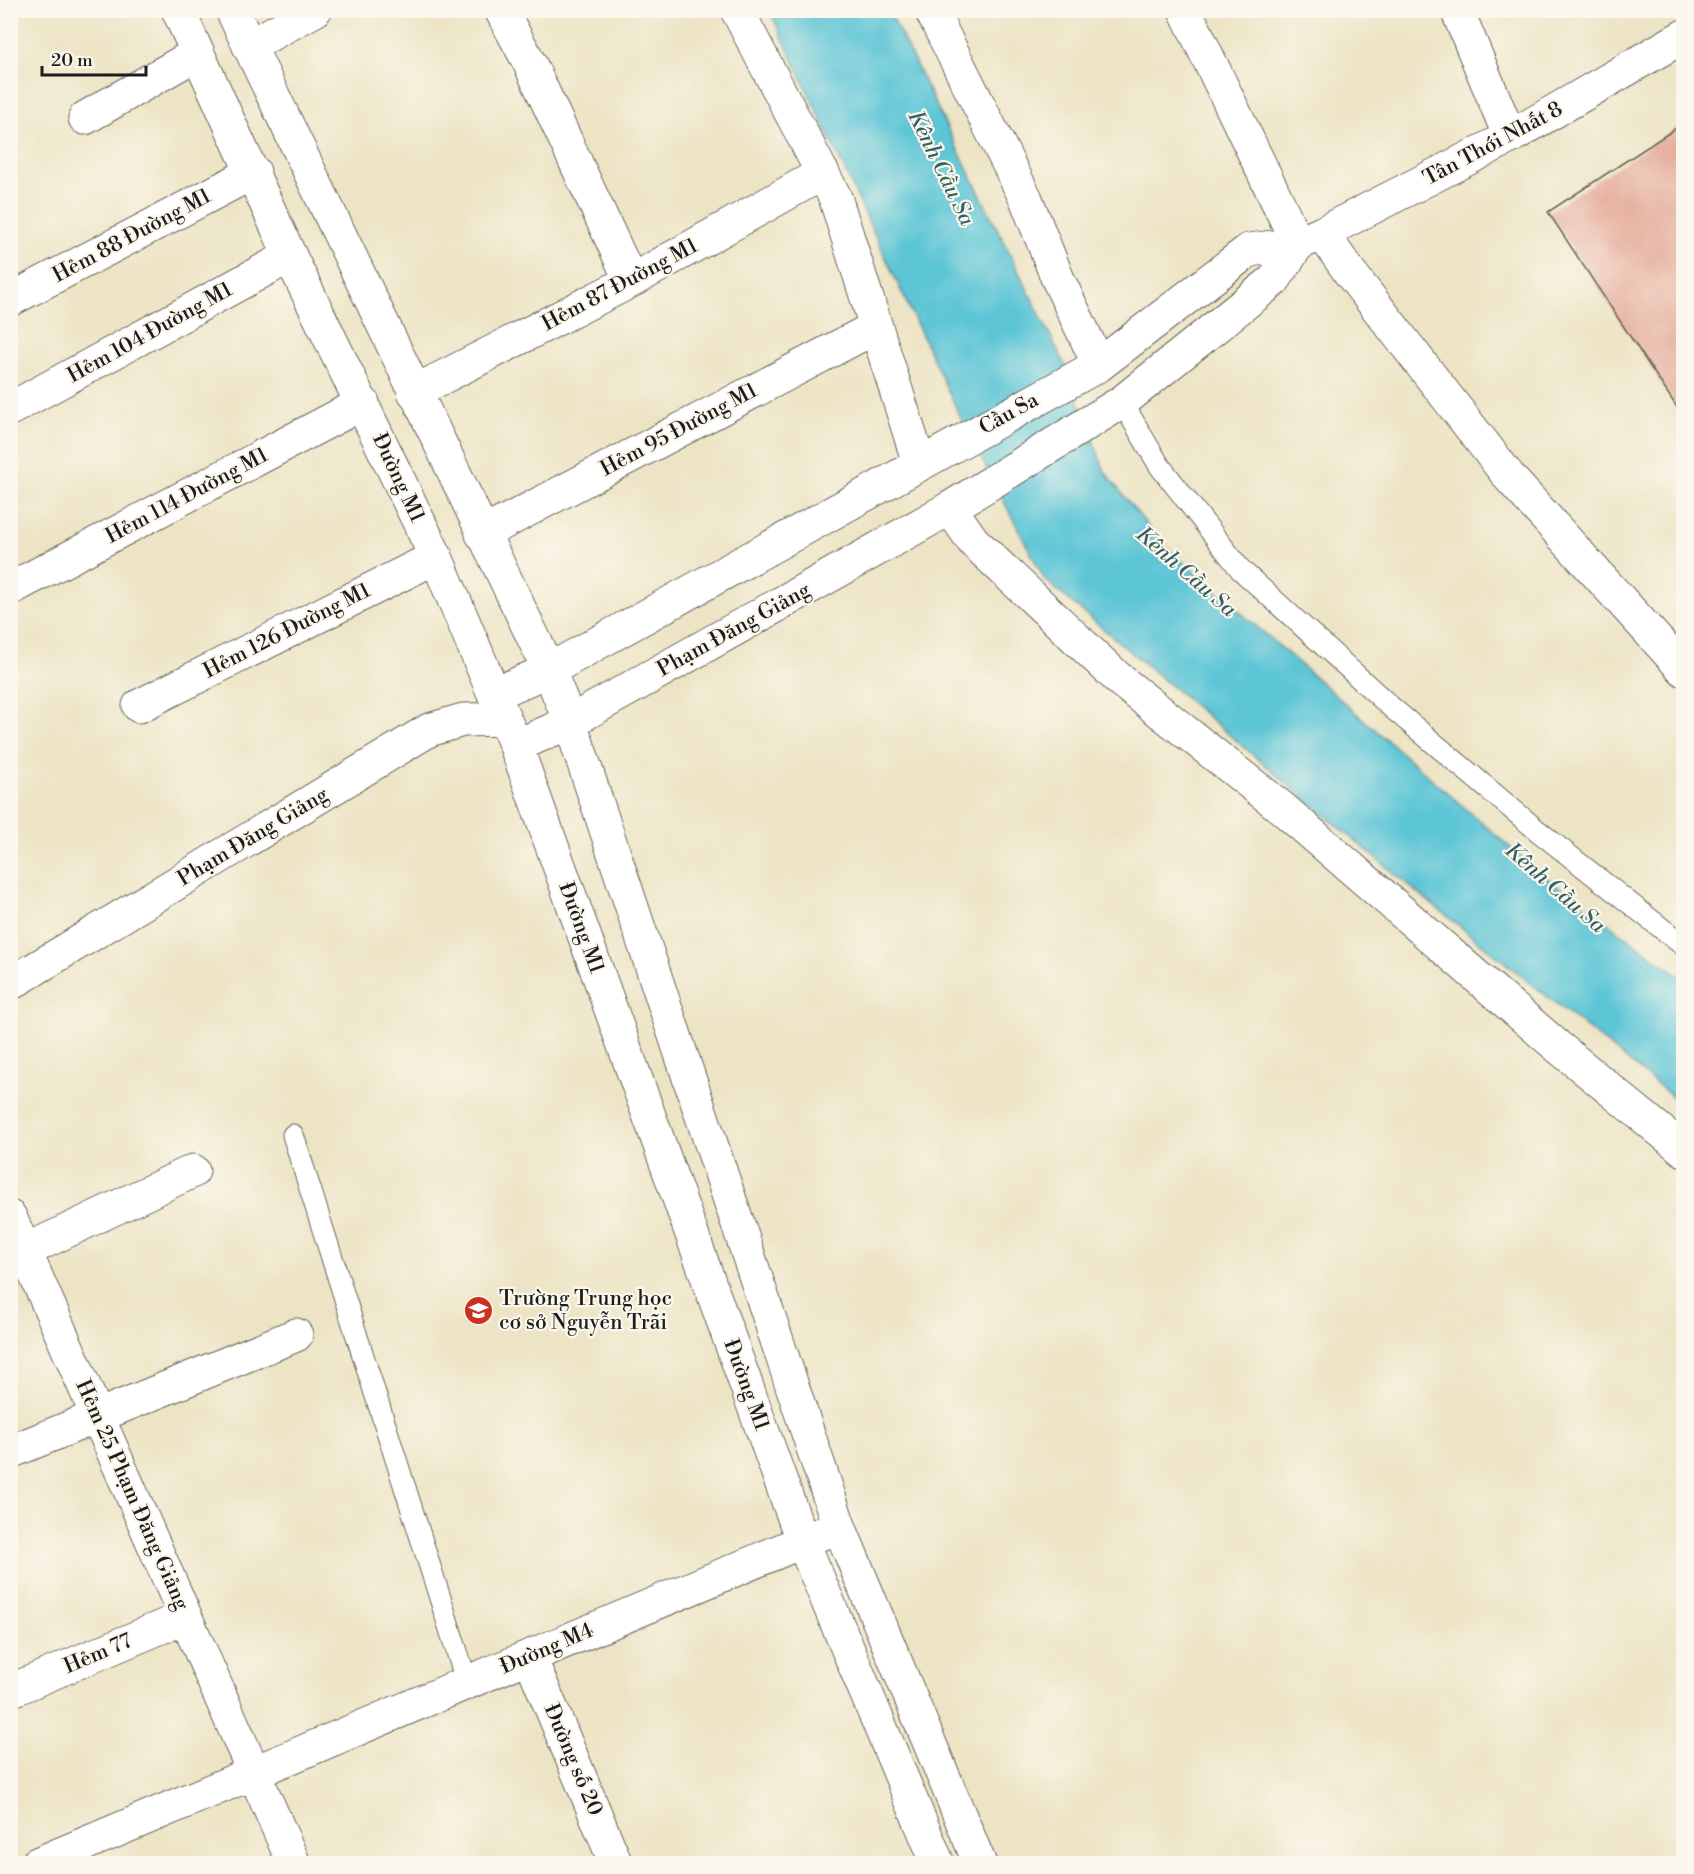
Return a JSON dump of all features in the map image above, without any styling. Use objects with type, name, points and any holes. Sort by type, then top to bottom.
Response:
[{"type":"street","name":"Đường M1","points":[[178,10],[254,172],[290,256],[436,557],[505,720],[802,1540],[938,1863]]},
{"type":"street","name":"Đường M1","points":[[232,10],[549,670],[570,722],[839,1526],[980,1863]]},
{"type":"street","points":[[249,46],[315,10]]},
{"type":"street","points":[[501,10],[530,64],[632,281]]},
{"type":"street","points":[[737,10],[835,197],[919,463]]},
{"type":"street","points":[[931,10],[1026,200],[1057,277],[1099,364]]},
{"type":"street","points":[[1185,10],[1310,238],[1348,270],[1510,478],[1683,670]]},
{"type":"street","points":[[1457,10],[1510,136]]},
{"type":"street","name":"Tân Thới Nhất 8","points":[[1099,364],[1249,250],[1310,238],[1510,136],[1683,36]]},
{"type":"street","points":[[85,118],[198,53]]},
{"type":"street","name":"Hẻm 88 Đường M1","points":[[10,300],[254,172]]},
{"type":"street","name":"Hẻm 87 Đường M1","points":[[414,392],[632,281],[823,173]]},
{"type":"street","name":"Tân Thới Nhất 8","points":[[1122,402],[1274,280],[1310,238]]},
{"type":"street","name":"Hẻm 104 Đường M1","points":[[10,409],[290,256]]},
{"type":"street","name":"Hẻm 95 Đường M1","points":[[482,534],[876,327]]},
{"type":"street","name":"Cầu Sa","points":[[919,463],[1099,364]]},
{"type":"street","points":[[1122,402],[950,508],[973,541],[1120,680],[1282,808],[1557,1046],[1683,1150]]},
{"type":"street","name":"Hẻm 114 Đường M1","points":[[10,589],[363,403]]},
{"type":"street","name":"Phạm Đăng Giảng","points":[[505,720],[549,670],[919,463]]},
{"type":"street","name":"Phạm Đăng Giảng","points":[[10,984],[429,730],[463,720],[570,722],[950,508]]},
{"type":"street","name":"Hẻm 126 Đường M1","points":[[139,706],[436,557]]},
{"type":"street","points":[[18,1255],[194,1171]]},
{"type":"street","name":"Hẻm 25 Phạm Đăng Giảng","points":[[10,1217],[18,1255],[96,1415],[294,1863]]},
{"type":"street","points":[[10,1452],[296,1335]]},
{"type":"street","name":"Đường M4","points":[[37,1863],[839,1526]]},
{"type":"street","name":"Hẻm 77","points":[[10,1691],[185,1617]]},
{"type":"street","name":"Đường số 20","points":[[530,1657],[616,1863]]},
{"type":"lane","points":[[1122,402],[1159,465],[1240,570],[1391,708],[1538,831],[1683,946]]},
{"type":"lane","points":[[293,1135],[467,1683]]},
{"type":"water","name":"Kênh Cầu Sa","points":[[770,11],[889,11],[1066,367],[1105,472],[1162,544],[1536,870],[1683,979],[1683,1105],[1413,889],[1045,580],[964,425]]},
{"type":"building","points":[[1684,123],[1684,418],[1548,212]]},
{"type":"place","name":"Trường Trung học cơ sở Nguyễn Trãi","points":[[478,1311]]}]
